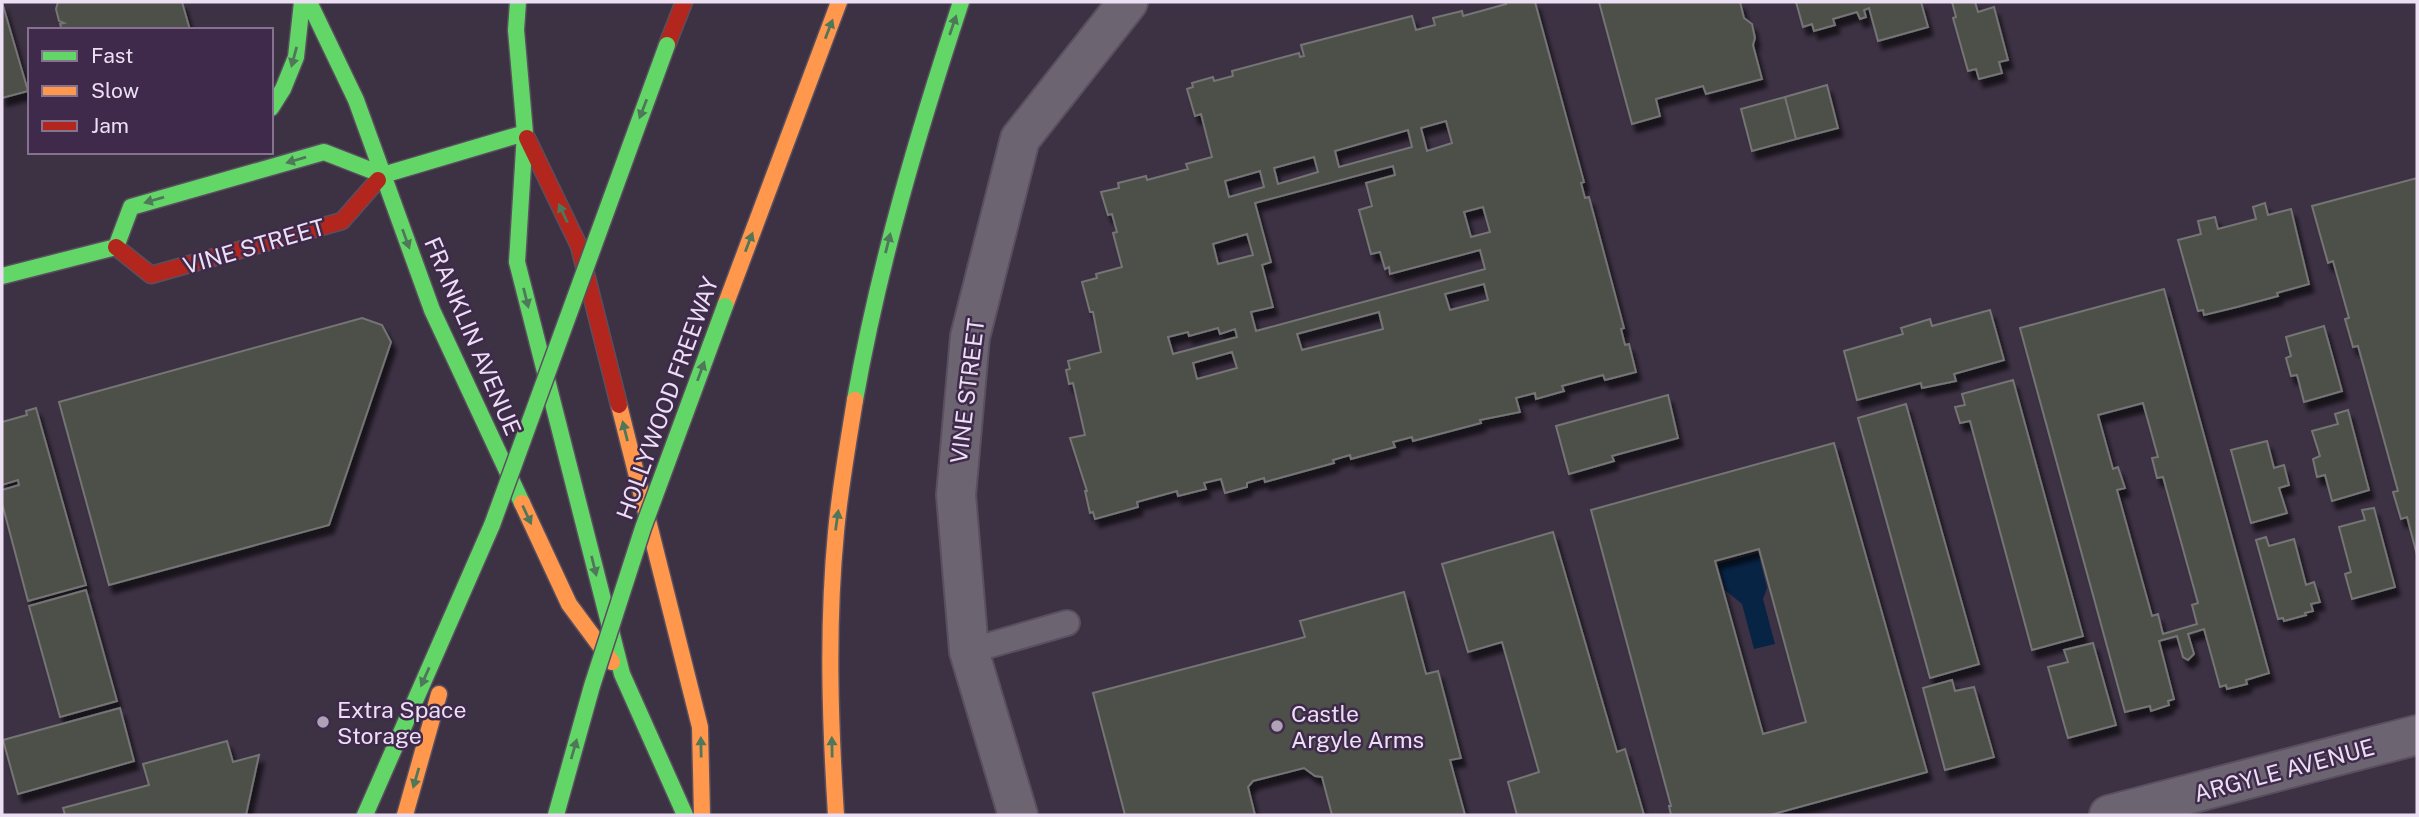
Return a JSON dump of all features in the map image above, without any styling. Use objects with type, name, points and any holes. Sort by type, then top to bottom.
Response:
[{"type":"main road","points":[[273,105],[283,89],[296,57],[303,2]]},
{"type":"main road","name":"FRANKLIN AVENUE","points":[[309,2],[356,100],[432,310],[569,604],[622,674]]},
{"type":"main road","name":"FRANKLIN AVENUE","points":[[518,2],[516,30],[525,133],[517,262],[622,674],[685,815]]},
{"type":"main road","points":[[667,45],[675,2]]},
{"type":"main road","points":[[405,815],[444,677],[492,525],[583,271],[684,2]]},
{"type":"main road","name":"HOLLYWOOD FREEWAY","points":[[556,815],[592,686],[639,541],[839,2]]},
{"type":"main road","points":[[836,815],[830,655],[835,539],[851,420],[871,309],[903,184],[961,2]]},
{"type":"main road","points":[[2,275],[116,247],[131,207],[324,152],[383,175],[525,133]]},
{"type":"main road","name":"FRANKLIN AVENUE","points":[[525,133],[579,246],[700,727],[702,815]]},
{"type":"main road","points":[[217,182],[233,162]]},
{"type":"main road","name":"VINE STREET","points":[[116,247],[151,275],[341,221],[383,175]]},
{"type":"main road","points":[[365,815],[492,525]]},
{"type":"street","name":"VINE STREET","points":[[1018,815],[970,650],[956,495],[970,337],[1020,139],[1128,2]]},
{"type":"street","name":"ARGYLE AVENUE","points":[[2109,815],[2417,735]]},
{"type":"lane","points":[[970,650],[1067,623]]},
{"type":"water","points":[[1758,553],[1767,588],[1763,599],[1775,644],[1754,649],[1742,604],[1725,590],[1718,564]]},
{"type":"building","points":[[2,2],[28,91],[2,98]]},
{"type":"building","points":[[58,2],[182,2],[189,28],[61,28],[60,24],[64,23],[59,21],[56,9]]},
{"type":"building","points":[[1505,2],[1535,2],[1584,182],[1581,183],[1585,198],[1589,197],[1624,328],[1621,329],[1625,345],[1629,344],[1636,372],[1605,380],[1603,375],[1562,386],[1564,391],[1536,399],[1535,393],[1516,398],[1520,412],[1480,420],[1481,423],[1413,441],[1412,437],[1393,442],[1395,447],[1351,459],[1350,455],[1333,460],[1334,463],[1265,482],[1264,478],[1247,483],[1247,487],[1225,493],[1221,479],[1204,483],[1206,489],[1178,496],[1177,491],[1137,502],[1138,507],[1095,519],[1093,512],[1090,513],[1087,491],[1070,438],[1085,435],[1073,383],[1069,384],[1066,370],[1070,369],[1068,361],[1101,352],[1093,312],[1090,312],[1082,282],[1097,278],[1096,274],[1122,267],[1113,233],[1117,232],[1112,214],[1108,215],[1101,192],[1119,188],[1118,183],[1146,176],[1147,180],[1188,169],[1186,164],[1212,157],[1201,114],[1195,116],[1187,89],[1193,87],[1192,83],[1213,77],[1214,81],[1233,76],[1232,71],[1299,53],[1300,57],[1304,56],[1301,45],[1412,16],[1416,30],[1435,25],[1433,18],[1462,11],[1463,16],[1506,4]],"holes":[[[1446,121],[1452,143],[1427,151],[1421,128]],[[1408,130],[1412,147],[1339,167],[1335,151]],[[1314,157],[1318,172],[1278,184],[1274,168]],[[1393,166],[1395,175],[1366,183],[1372,206],[1359,210],[1371,254],[1380,252],[1385,269],[1389,267],[1390,274],[1480,250],[1485,269],[1256,331],[1251,312],[1273,307],[1262,265],[1271,262],[1255,203]],[[1260,171],[1264,187],[1229,197],[1225,181]],[[1483,207],[1490,232],[1471,237],[1464,212]],[[1247,234],[1253,255],[1218,264],[1213,244]],[[1484,284],[1488,300],[1450,310],[1445,294]],[[1379,312],[1383,329],[1302,350],[1297,334]],[[1218,328],[1220,334],[1235,329],[1237,337],[1173,354],[1168,337],[1188,332],[1189,336]],[[1232,352],[1237,368],[1197,379],[1193,363]]]},
{"type":"building","points":[[1599,2],[1740,2],[1744,18],[1752,24],[1755,38],[1753,45],[1762,79],[1706,94],[1703,86],[1656,99],[1660,116],[1632,124]]},
{"type":"building","points":[[1796,2],[1921,2],[1928,27],[1878,41],[1869,8],[1864,10],[1866,17],[1860,19],[1857,12],[1833,19],[1835,25],[1814,31],[1812,24],[1803,27]]},
{"type":"building","points":[[1952,2],[1975,2],[1978,12],[1994,7],[2008,60],[1999,62],[2002,73],[1979,79],[1976,69],[1968,71],[1953,18],[1956,17]]},
{"type":"building","points":[[1827,85],[1838,128],[1796,139],[1785,97]]},
{"type":"building","points":[[1785,97],[1796,139],[1752,151],[1741,109]]},
{"type":"building","points":[[2417,178],[2417,555],[2407,517],[2401,519],[2393,492],[2398,491],[2358,346],[2353,347],[2345,319],[2349,318],[2333,261],[2328,263],[2312,206]]},
{"type":"building","points":[[2265,203],[2268,215],[2291,209],[2309,284],[2277,293],[2278,296],[2204,315],[2203,310],[2198,311],[2178,240],[2201,234],[2198,221],[2215,217],[2218,229],[2256,219],[2253,207]]},
{"type":"building","points":[[2164,289],[2269,673],[2246,680],[2247,684],[2227,689],[2226,685],[2220,687],[2204,629],[2188,634],[2194,654],[2188,660],[2183,657],[2177,636],[2159,641],[2174,699],[2168,701],[2169,705],[2151,711],[2150,706],[2125,712],[2020,328]],"holes":[[[2143,403],[2158,457],[2152,458],[2157,478],[2163,477],[2198,603],[2192,605],[2197,624],[2163,634],[2158,614],[2152,616],[2117,490],[2125,488],[2118,467],[2113,469],[2098,415]]]},
{"type":"building","points":[[1990,310],[2004,360],[1954,374],[1956,381],[1922,388],[1921,383],[1857,400],[1844,351],[1903,334],[1901,328],[1930,319],[1932,326]]},
{"type":"building","points":[[362,318],[382,325],[391,342],[329,525],[109,585],[59,402]]},
{"type":"building","points":[[2324,326],[2342,391],[2304,402],[2297,375],[2291,376],[2286,358],[2291,356],[2286,337]]},
{"type":"building","points":[[2013,380],[2083,636],[2032,650],[1970,421],[1960,423],[1955,407],[1965,405],[1962,394]]},
{"type":"building","points":[[1668,395],[1678,438],[1612,456],[1614,461],[1569,474],[1556,426]]},
{"type":"building","points":[[1906,404],[1979,664],[1930,678],[1858,418]]},
{"type":"building","points":[[36,408],[86,585],[28,601],[2,503],[2,490],[19,485],[18,480],[2,485],[2,422],[27,415],[26,411]]},
{"type":"building","points":[[2348,410],[2369,490],[2332,501],[2325,475],[2317,477],[2313,459],[2320,456],[2312,431],[2338,424],[2335,414]]},
{"type":"building","points":[[2267,441],[2274,468],[2284,465],[2289,485],[2279,488],[2287,513],[2251,523],[2231,450]]},
{"type":"building","points":[[1834,443],[1927,772],[1770,815],[1671,815],[1671,806],[1591,510]],"holes":[[[1759,549],[1806,722],[1763,734],[1715,561]]]},
{"type":"building","points":[[2374,508],[2395,587],[2352,599],[2345,574],[2351,572],[2339,527],[2365,520],[2362,510]]},
{"type":"building","points":[[1553,532],[1617,752],[1625,749],[1644,815],[1517,815],[1508,782],[1539,772],[1502,642],[1468,652],[1442,564]]},
{"type":"building","points":[[2266,537],[2269,546],[2294,539],[2306,585],[2314,582],[2320,602],[2311,604],[2313,611],[2284,621],[2283,618],[2278,619],[2256,540]]},
{"type":"building","points":[[86,590],[117,701],[60,717],[29,606]]},
{"type":"building","name":"Castle Argyle Arms","points":[[1404,592],[1426,674],[1438,671],[1461,758],[1450,760],[1465,815],[1332,815],[1322,777],[1315,776],[1304,768],[1253,781],[1248,787],[1255,815],[1125,815],[1093,693],[1305,637],[1300,621]]},
{"type":"building","points":[[2093,643],[2116,725],[2068,738],[2048,667],[2068,662],[2064,650]]},
{"type":"building","points":[[1952,680],[1955,691],[1974,687],[1994,757],[1945,770],[1923,688]]},
{"type":"building","points":[[120,708],[134,761],[18,794],[3,740]]},
{"type":"building","points":[[227,741],[233,762],[259,755],[246,815],[65,815],[63,808],[149,785],[143,764]]},
{"type":"traffic: fast","points":[[273,105],[283,89],[296,57],[302,2]]},
{"type":"traffic: fast","points":[[309,2],[356,100],[432,310],[522,503]]},
{"type":"traffic: fast","points":[[518,2],[516,30],[525,133],[517,262],[622,674],[685,815]]},
{"type":"traffic: fast","points":[[855,400],[901,199],[961,2]]},
{"type":"traffic: fast","points":[[492,525],[667,45]]},
{"type":"traffic: fast","points":[[378,180],[383,175],[525,133]]},
{"type":"traffic: fast","points":[[116,247],[131,207],[324,152],[383,175]]},
{"type":"traffic: fast","points":[[2,276],[116,247]]},
{"type":"traffic: fast","points":[[556,815],[592,686],[643,528],[725,306]]},
{"type":"traffic: fast","points":[[365,815],[492,525]]},
{"type":"traffic: slow","points":[[725,306],[839,2]]},
{"type":"traffic: slow","points":[[836,815],[831,709],[831,603],[838,516],[855,400]]},
{"type":"traffic: slow","points":[[619,405],[700,727],[702,815]]},
{"type":"traffic: slow","points":[[522,503],[569,604],[612,662]]},
{"type":"traffic: slow","points":[[405,815],[439,694]]},
{"type":"traffic: jam","points":[[667,45],[684,2]]},
{"type":"traffic: jam","points":[[527,138],[579,246],[619,405]]},
{"type":"traffic: jam","points":[[116,247],[151,275],[342,221],[378,180]]},
{"type":"place","name":"Extra Space Storage","points":[[323,722]]},
{"type":"place","name":"Castle Argyle Arms","points":[[1277,726]]}]
